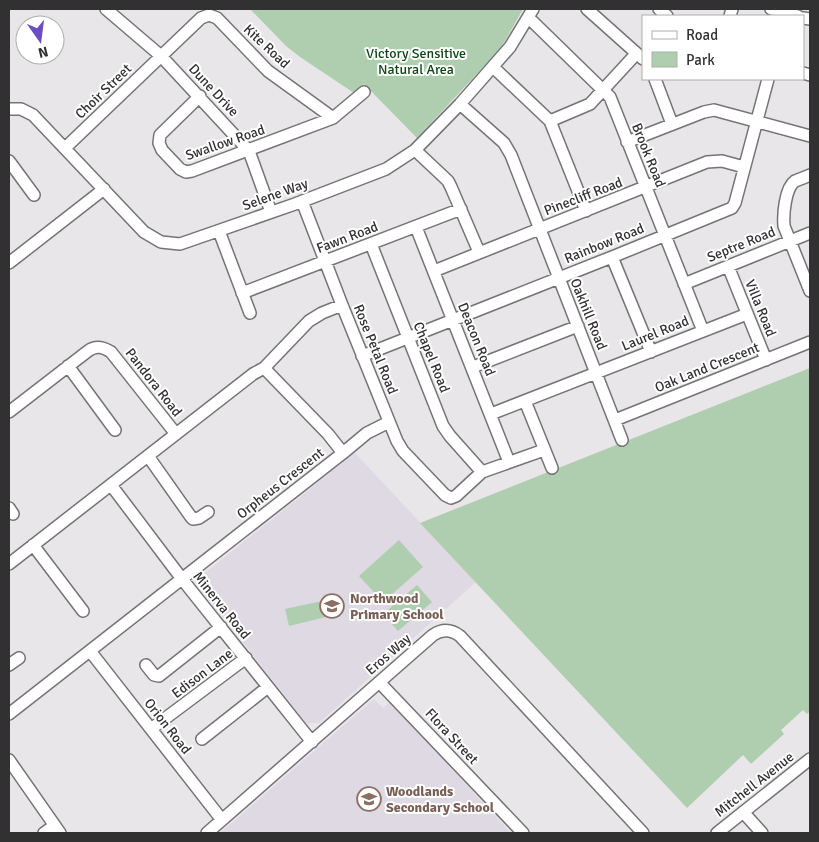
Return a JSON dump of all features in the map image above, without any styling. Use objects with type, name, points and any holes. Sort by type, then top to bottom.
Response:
[{"type":"street","points":[[550,121],[587,106],[639,56],[587,9]]},
{"type":"street","points":[[771,9],[786,13]]},
{"type":"street","name":"Dune Drive","points":[[115,11],[162,56],[249,151],[271,212]]},
{"type":"street","name":"Selene Way","points":[[9,109],[21,109],[29,112],[144,232],[161,242],[180,244],[386,169],[415,150],[460,104],[510,47],[530,14]]},
{"type":"street","name":"Brook Road","points":[[530,14],[532,21],[610,98],[703,331]]},
{"type":"street","name":"Kite Road","points":[[162,56],[201,18],[208,15],[217,18],[268,70],[333,118]]},
{"type":"street","name":"Choir Street","points":[[64,148],[162,56]]},
{"type":"street","points":[[493,67],[550,121],[586,211]]},
{"type":"street","points":[[655,80],[672,124]]},
{"type":"street","name":"Rainbow Road","points":[[362,356],[732,208],[735,203],[768,80]]},
{"type":"street","name":"Swallow Road","points":[[200,96],[160,135],[159,143],[162,150],[180,169],[186,172],[249,151],[333,118],[364,92]]},
{"type":"street","name":"Oakhill Road","points":[[460,104],[507,148],[622,440]]},
{"type":"street","points":[[627,142],[704,112],[714,110],[810,136]]},
{"type":"street","points":[[415,150],[448,181],[479,252]]},
{"type":"street","points":[[9,161],[34,195]]},
{"type":"street","name":"Pinecliff Road","points":[[434,270],[713,161],[722,161],[744,167]]},
{"type":"street","points":[[810,175],[794,182],[789,188],[783,217],[784,226],[810,289]]},
{"type":"street","points":[[9,263],[104,189]]},
{"type":"street","name":"Rose Petal Road","points":[[302,201],[362,356],[397,441],[403,451],[444,495],[450,498],[456,496],[482,472]]},
{"type":"street","name":"Fawn Road","points":[[242,293],[461,210]]},
{"type":"street","name":"Deacon Road","points":[[416,227],[509,462]]},
{"type":"street","points":[[219,231],[250,313]]},
{"type":"street","name":"Septre Road","points":[[684,284],[810,232]]},
{"type":"street","name":"Chapel Road","points":[[371,244],[446,432],[482,472]]},
{"type":"street","points":[[612,257],[651,352]]},
{"type":"street","name":"Villa Road","points":[[728,266],[766,360]]},
{"type":"street","points":[[9,564],[253,374],[264,368],[309,322],[322,313],[342,305]]},
{"type":"street","name":"Laurel Road","points":[[491,414],[747,314]]},
{"type":"street","points":[[473,367],[578,326]]},
{"type":"street","name":"Oak Land Crescent","points":[[615,420],[810,342]]},
{"type":"street","name":"Pandora Road","points":[[9,412],[92,348],[102,347],[111,352],[176,434]]},
{"type":"street","points":[[68,366],[115,430]]},
{"type":"street","name":"Orpheus Crescent","points":[[9,714],[343,453],[328,434],[264,368]]},
{"type":"street","points":[[525,401],[552,468]]},
{"type":"street","points":[[343,453],[368,433],[389,422]]},
{"type":"street","points":[[482,472],[544,450]]},
{"type":"street","points":[[148,456],[193,519],[199,518],[208,512]]},
{"type":"street","name":"Minerva Road","points":[[111,485],[182,579],[312,742]]},
{"type":"street","points":[[33,545],[82,611]]},
{"type":"street","points":[[146,665],[154,675],[159,676],[220,626]]},
{"type":"street","name":"Eros Way","points":[[207,833],[436,633],[448,630],[455,633],[643,833]]},
{"type":"street","name":"Orion Road","points":[[90,651],[222,820]]},
{"type":"street","points":[[9,666],[19,658]]},
{"type":"street","name":"Edison Lane","points":[[151,729],[246,658]]},
{"type":"street","name":"Flora Street","points":[[379,682],[522,833]]},
{"type":"street","points":[[202,739],[268,687]]},
{"type":"street","points":[[9,760],[57,830],[44,833]]},
{"type":"street","points":[[806,763],[810,776]]},
{"type":"street","name":"Mitchell Avenue","points":[[717,833],[806,763]]},
{"type":"street","points":[[743,812],[762,833]]},
{"type":"shaded area","name":"Northwood Primary School","points":[[355,453],[476,582],[319,723],[306,723],[201,588],[201,576]]},
{"type":"shaded area","name":"Woodlands Secondary School","points":[[374,699],[383,708],[390,702],[511,833],[220,833]]},
{"type":"green space","name":"Victory Sensitive Natural Area","points":[[250,9],[523,9],[501,48],[417,138],[364,84],[354,93],[286,46]]},
{"type":"green space","points":[[810,368],[810,711],[807,714],[803,710],[781,730],[784,734],[751,764],[743,755],[687,808],[420,523]]},
{"type":"green space","points":[[399,540],[423,567],[383,602],[359,576]]},
{"type":"green space","points":[[417,585],[432,602],[398,631],[383,614]]},
{"type":"green space","points":[[322,601],[326,617],[289,626],[285,609]]},
{"type":"place","name":"Northwood Primary School","points":[[332,606]]},
{"type":"place","name":"Woodlands Secondary School","points":[[369,799]]}]
